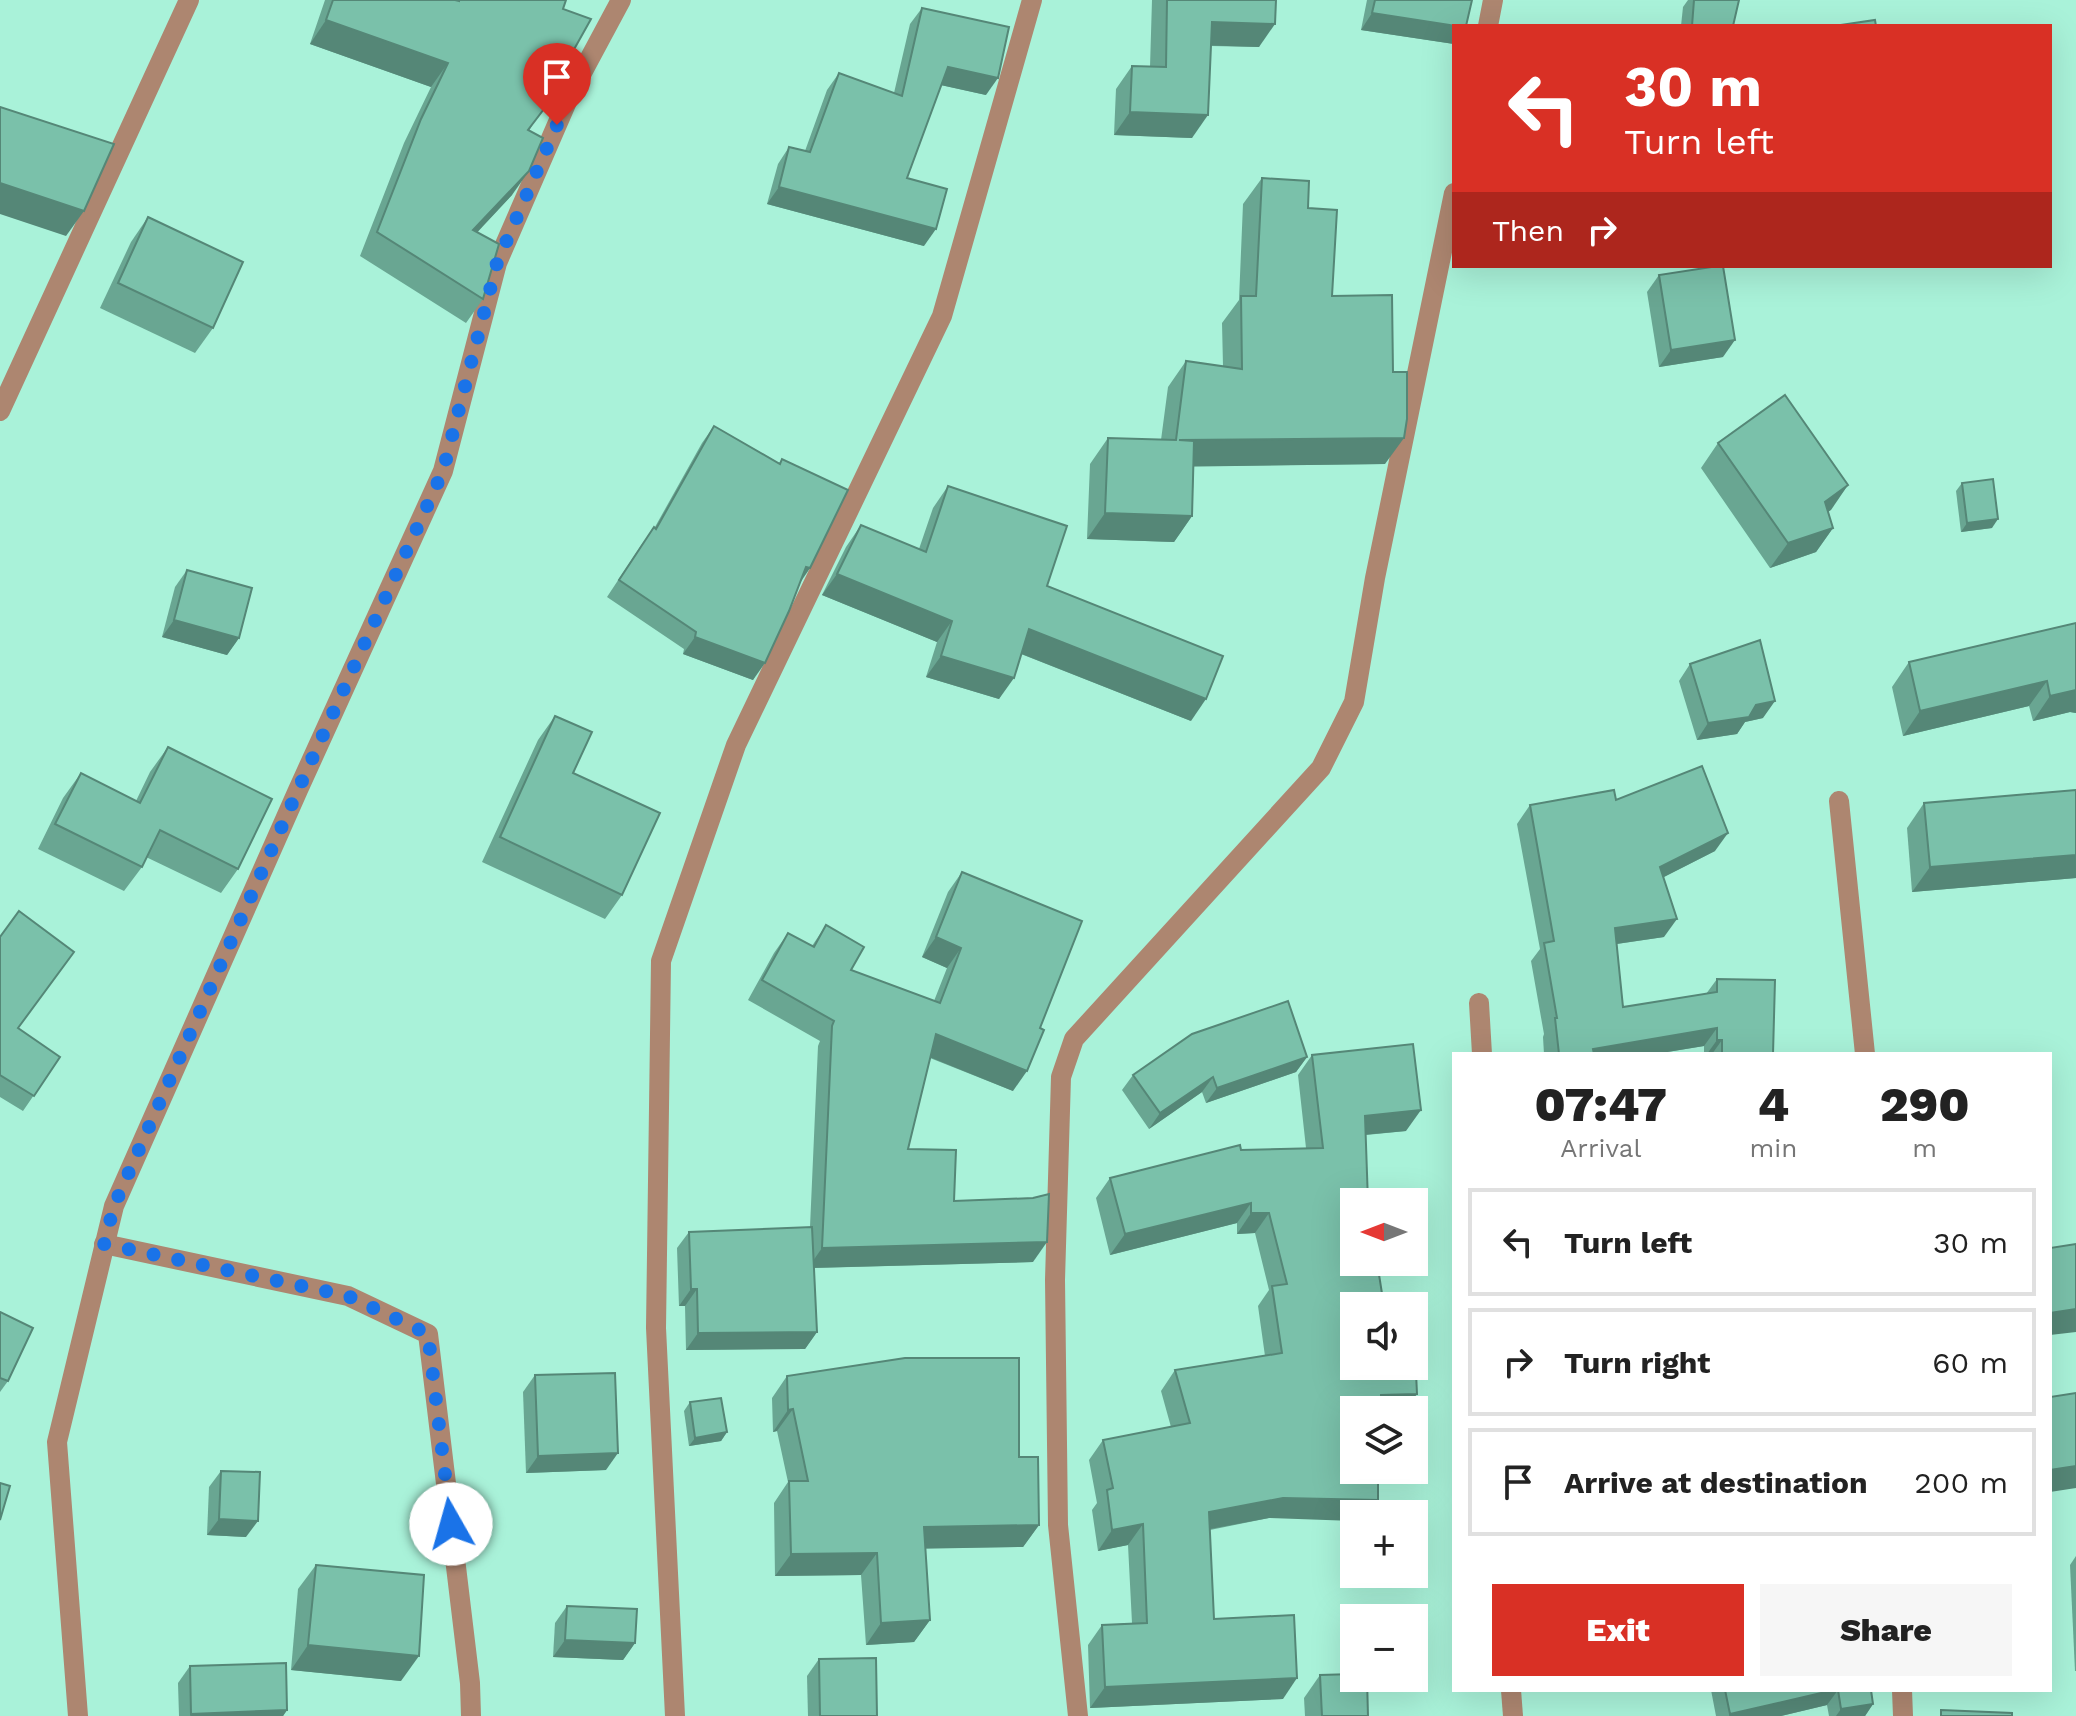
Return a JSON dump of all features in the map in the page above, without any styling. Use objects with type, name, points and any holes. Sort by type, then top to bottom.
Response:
[{"type":"street","points":[[0,411],[189,0]]},
{"type":"street","points":[[78,1716],[57,1442],[114,1206],[316,748],[443,471],[497,263],[569,97],[621,0]]},
{"type":"street","points":[[675,1716],[656,1328],[661,961],[736,745],[942,316],[1032,0]]},
{"type":"street","points":[[1488,24],[1493,0]]},
{"type":"street","points":[[1078,1716],[1058,1525],[1055,1280],[1061,1077],[1074,1039],[1321,768],[1354,702],[1375,578],[1452,203]]},
{"type":"street","points":[[1839,801],[1865,1052]]},
{"type":"street","points":[[1479,1003],[1482,1052]]},
{"type":"street","points":[[104,1244],[348,1296],[428,1334],[468,1667],[471,1716]]},
{"type":"street","points":[[1511,1692],[1513,1716]]},
{"type":"street","points":[[1902,1692],[1903,1716]]},
{"type":"building","points":[[333,0],[566,0],[563,9],[591,19],[544,103],[547,105],[528,130],[543,138],[529,171],[473,230],[499,244],[483,299],[377,232],[421,119],[448,63],[326,20]]},
{"type":"building","points":[[1167,0],[1276,0],[1275,24],[1212,22],[1208,115],[1130,112],[1132,66],[1166,67]]},
{"type":"building","points":[[1375,0],[1472,0],[1466,24],[1452,25],[1372,13]]},
{"type":"building","points":[[1694,0],[1739,0],[1733,24],[1692,24]]},
{"type":"building","points":[[922,8],[1009,27],[998,78],[948,67],[907,178],[947,189],[936,229],[779,187],[789,147],[810,152],[839,73],[902,96]]},
{"type":"building","points":[[1875,20],[1876,24],[1848,24]]},
{"type":"building","points":[[0,107],[114,144],[84,211],[0,183]]},
{"type":"building","points":[[1262,178],[1309,181],[1308,208],[1337,210],[1332,296],[1392,295],[1393,372],[1407,372],[1404,438],[1179,440],[1194,441],[1192,516],[1105,513],[1108,438],[1176,440],[1186,361],[1242,369],[1241,296],[1256,296]]},
{"type":"building","points":[[148,217],[243,262],[213,328],[118,283]]},
{"type":"building","points":[[1723,268],[1735,340],[1671,350],[1659,275]]},
{"type":"building","points":[[1785,395],[1848,485],[1825,502],[1833,528],[1788,543],[1718,443]]},
{"type":"building","points":[[714,426],[780,464],[782,459],[848,490],[810,568],[806,567],[765,663],[695,637],[696,632],[619,580],[654,527],[656,529]]},
{"type":"building","points":[[1993,479],[1998,519],[1967,523],[1962,483]]},
{"type":"building","points":[[948,486],[1067,526],[1047,586],[1223,656],[1206,699],[1029,629],[1014,678],[941,656],[952,621],[837,574],[861,525],[926,552]]},
{"type":"building","points":[[187,570],[252,588],[239,638],[174,620]]},
{"type":"building","points":[[2076,623],[2076,690],[2050,696],[2047,681],[1920,711],[1909,662]]},
{"type":"building","points":[[1760,640],[1775,701],[1756,705],[1749,717],[1708,723],[1690,664]]},
{"type":"building","points":[[555,716],[592,732],[573,773],[660,813],[622,895],[500,837]]},
{"type":"building","points":[[168,747],[272,799],[238,869],[160,830],[142,867],[55,824],[81,773],[140,803]]},
{"type":"building","points":[[1702,766],[1728,833],[1660,867],[1677,919],[1615,928],[1623,1007],[1717,992],[1717,979],[1775,980],[1773,1052],[1722,1052],[1722,1040],[1717,1040],[1717,1028],[1593,1049],[1594,1052],[1559,1052],[1557,1018],[1544,943],[1554,941],[1530,805],[1614,790],[1616,800]]},
{"type":"building","points":[[2076,790],[2076,855],[1930,867],[1924,803]]},
{"type":"building","points":[[962,872],[1082,921],[1040,1028],[1044,1030],[1027,1071],[936,1034],[908,1149],[956,1150],[954,1201],[1033,1198],[1049,1194],[1047,1242],[822,1248],[834,1021],[762,980],[788,933],[814,947],[826,925],[864,947],[851,970],[940,1003],[961,948],[936,937]]},
{"type":"building","points":[[19,911],[74,952],[18,1028],[60,1057],[34,1096],[0,1075],[0,937]]},
{"type":"building","points":[[1288,1001],[1307,1057],[1217,1088],[1213,1077],[1160,1113],[1133,1075],[1192,1034]]},
{"type":"building","points":[[1413,1044],[1421,1110],[1365,1116],[1368,1188],[1340,1188],[1340,1276],[1379,1276],[1382,1292],[1340,1292],[1340,1380],[1416,1380],[1417,1394],[1340,1396],[1340,1484],[1378,1484],[1378,1500],[1283,1498],[1209,1512],[1214,1619],[1294,1615],[1297,1678],[1105,1687],[1102,1625],[1147,1623],[1143,1524],[1112,1530],[1107,1490],[1113,1488],[1103,1440],[1190,1423],[1175,1370],[1282,1353],[1272,1286],[1287,1284],[1269,1213],[1251,1213],[1251,1203],[1125,1234],[1110,1178],[1240,1145],[1241,1150],[1323,1148],[1312,1055]]},
{"type":"building","points":[[812,1227],[817,1332],[698,1333],[697,1289],[691,1289],[689,1232]]},
{"type":"building","points":[[2076,1244],[2076,1309],[2052,1313],[2052,1248]]},
{"type":"building","points":[[0,1312],[33,1328],[8,1381],[0,1378]]},
{"type":"building","points":[[905,1358],[1019,1358],[1019,1457],[1038,1457],[1039,1525],[924,1527],[930,1620],[881,1623],[877,1553],[791,1554],[789,1481],[808,1481],[793,1409],[788,1410],[787,1376]]},
{"type":"building","points":[[615,1373],[618,1453],[538,1456],[535,1375]]},
{"type":"building","points":[[2076,1393],[2076,1466],[2052,1470],[2052,1397]]},
{"type":"building","points":[[721,1398],[727,1432],[695,1438],[690,1402]]},
{"type":"building","points":[[221,1471],[260,1472],[258,1521],[219,1519]]},
{"type":"building","points":[[0,1483],[10,1486],[0,1520]]},
{"type":"building","points":[[316,1565],[424,1575],[419,1656],[308,1645]]},
{"type":"building","points":[[567,1606],[637,1609],[635,1643],[565,1640]]},
{"type":"building","points":[[876,1658],[877,1716],[820,1716],[819,1659]]},
{"type":"building","points":[[286,1663],[287,1710],[191,1714],[190,1666]]},
{"type":"building","points":[[1340,1674],[1340,1692],[1367,1692],[1368,1716],[1322,1716],[1320,1675]]},
{"type":"building","points":[[1725,1692],[1825,1692],[1730,1714]]},
{"type":"building","points":[[1838,1692],[1871,1692],[1873,1704],[1841,1709]]},
{"type":"building","points":[[1941,1710],[2012,1713],[2012,1716],[1941,1716]]},
{"type":"route","points":[[451,1524],[428,1334],[348,1296],[104,1244],[114,1206],[443,471],[497,263],[557,125]]}]
